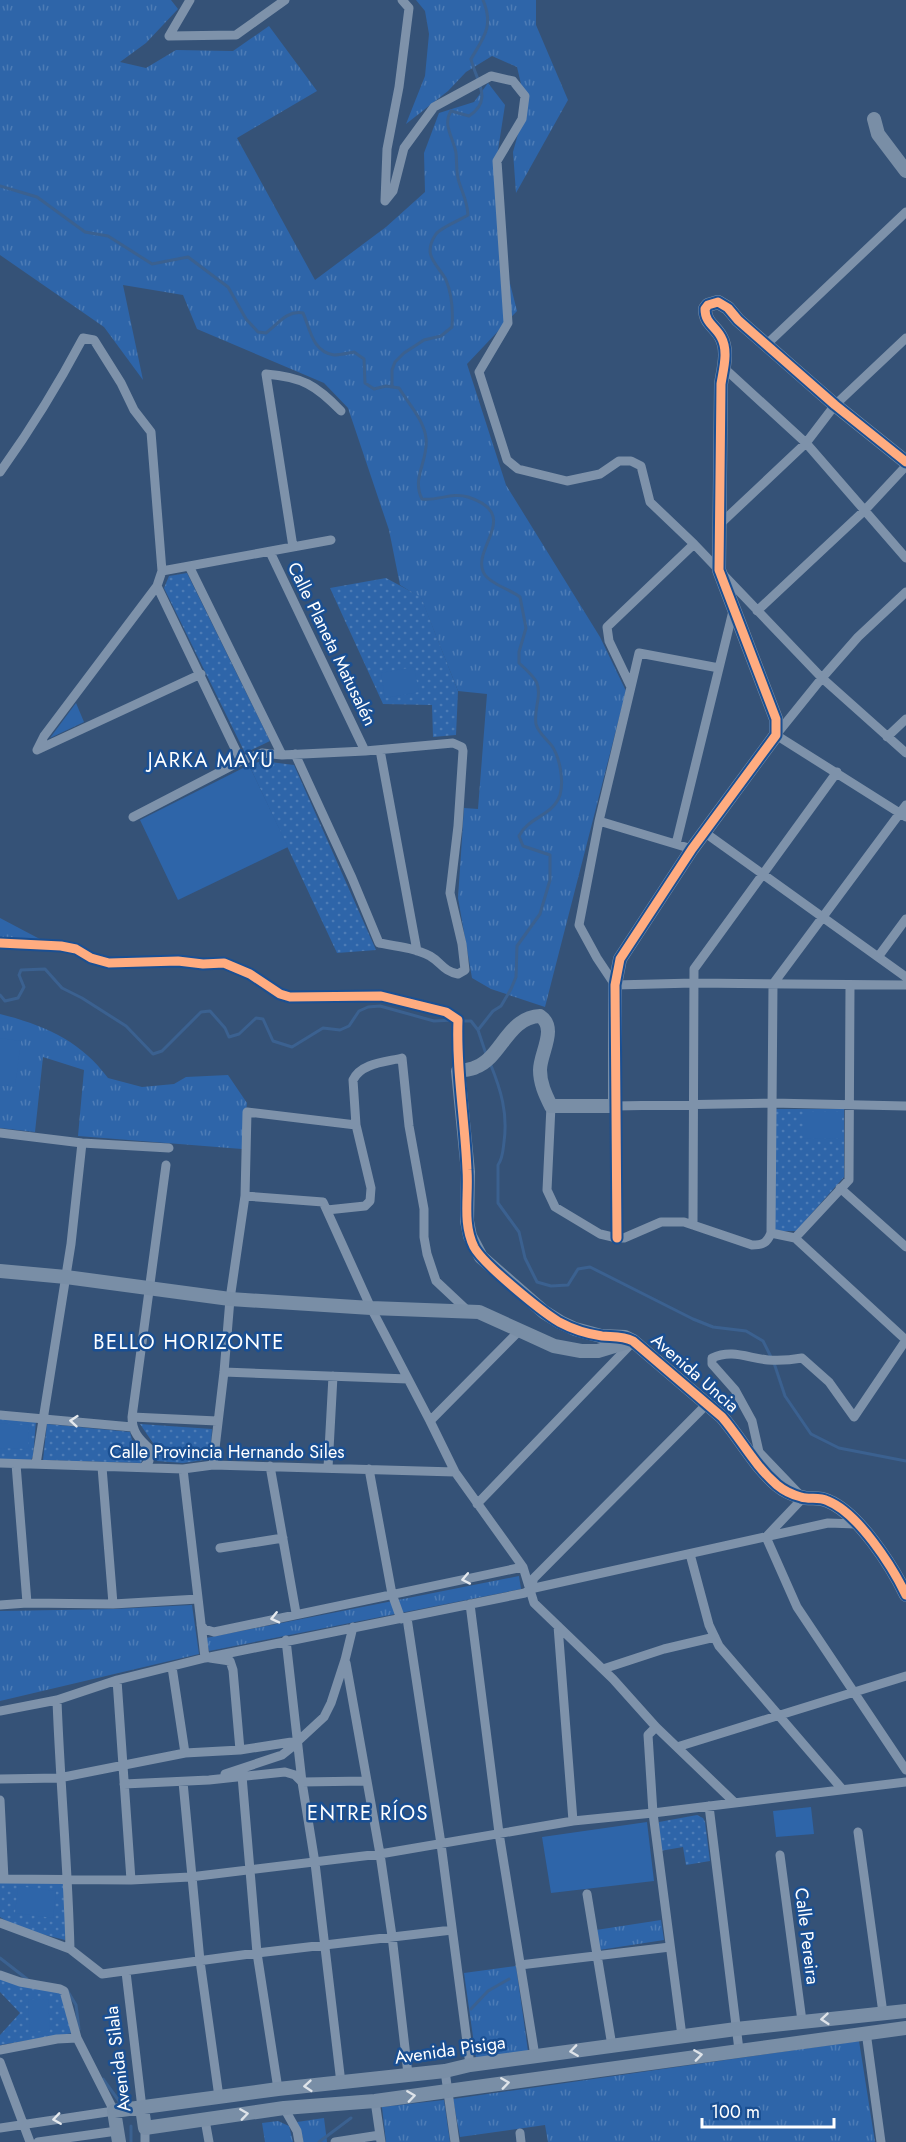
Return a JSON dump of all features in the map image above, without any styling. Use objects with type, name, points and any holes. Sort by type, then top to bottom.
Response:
[{"type":"street","points":[[190,0],[169,36],[236,35],[285,0]]},
{"type":"street","points":[[402,0],[409,9],[399,87],[387,149],[385,201],[393,191],[404,148],[434,107],[491,76],[513,81],[525,96],[522,119],[497,162],[508,323],[479,372],[507,460],[518,469],[567,482],[600,474],[619,461],[631,461],[640,466],[650,502],[694,544],[822,678],[906,753]]},
{"type":"street","points":[[874,119],[879,134],[906,171]]},
{"type":"street","points":[[766,344],[906,212]]},
{"type":"street","points":[[757,612],[864,511],[906,464],[835,405],[723,304],[712,302],[705,309],[705,315],[722,338],[725,356],[721,384],[719,570],[776,719],[776,735]]},
{"type":"street","points":[[0,472],[64,374],[82,338],[94,340],[121,382],[134,410],[151,432],[162,571],[157,586],[44,736],[37,750],[201,674]]},
{"type":"street","points":[[718,525],[806,443],[835,405],[906,338]]},
{"type":"street","points":[[723,367],[806,443],[906,558]]},
{"type":"street","name":"Calle Planeta Matusalén","points":[[293,547],[266,374],[291,376],[323,392],[341,411]]},
{"type":"street","points":[[162,571],[331,540]]},
{"type":"street","points":[[631,687],[609,641],[607,627],[694,544]]},
{"type":"street","name":"Calle Planeta Matusalén","points":[[270,552],[365,751]]},
{"type":"street","points":[[189,566],[282,755]]},
{"type":"street","points":[[157,586],[242,761]]},
{"type":"street","points":[[617,1238],[615,985],[620,959],[692,849],[776,735],[858,637],[906,592]]},
{"type":"street","points":[[676,844],[733,611]]},
{"type":"street","points":[[615,985],[579,925],[599,821],[639,653],[719,668]]},
{"type":"street","points":[[887,737],[906,719]]},
{"type":"street","points":[[776,735],[903,815]]},
{"type":"street","points":[[133,817],[262,753],[282,755],[295,754],[380,750],[453,743],[458,744],[462,747],[463,752],[458,826],[450,893],[462,944],[465,970],[458,974],[449,972],[432,957],[417,951],[379,943],[295,754]]},
{"type":"street","name":"Calle Planeta Matusalén","points":[[380,750],[417,951]]},
{"type":"street","points":[[693,1225],[694,969],[837,772]]},
{"type":"street","points":[[0,943],[61,946],[76,949],[92,958],[109,963],[178,961],[203,964],[224,963],[237,967],[280,994],[290,997],[381,996],[446,1012],[458,1020],[458,1071],[478,1067],[519,1023],[540,1016],[545,1019],[548,1027],[540,1067],[540,1081],[551,1106],[547,1190],[555,1207],[600,1234],[617,1238],[624,1238],[661,1222],[684,1222],[752,1245],[762,1245],[771,1233],[773,984],[822,917],[903,815],[906,805]]},
{"type":"street","points":[[599,821],[692,849]]},
{"type":"street","points":[[704,832],[906,977]]},
{"type":"street","points":[[878,957],[906,919]]},
{"type":"street","points":[[615,985],[694,983],[906,986]]},
{"type":"street","points":[[795,1238],[849,1180],[850,986]]},
{"type":"street","points":[[327,1210],[365,1206],[370,1201],[371,1188],[356,1125],[353,1080],[356,1073],[363,1068],[402,1058],[409,1126],[424,1209],[424,1237],[427,1254],[436,1281],[468,1311]]},
{"type":"street","name":"Avenida Uncia","points":[[458,1071],[468,1172],[467,1221],[475,1248],[481,1257],[544,1312],[575,1329],[601,1336],[625,1337],[633,1341],[722,1417],[738,1436],[752,1459],[778,1486],[803,1498],[815,1497],[827,1500],[842,1508],[886,1562],[906,1595]]},
{"type":"street","points":[[551,1106],[772,1103],[906,1106]]},
{"type":"street","points":[[213,1465],[230,1299],[245,1196],[247,1112],[356,1125]]},
{"type":"street","points":[[0,1133],[82,1143],[169,1148]]},
{"type":"street","points":[[36,1464],[71,1244],[82,1143]]},
{"type":"street","points":[[144,1467],[149,1461],[150,1449],[138,1438],[132,1422],[166,1165]]},
{"type":"street","points":[[840,1188],[906,1246]]},
{"type":"street","points":[[245,1196],[323,1202],[371,1308],[454,1472],[523,1567],[528,1591],[534,1603],[629,1694],[656,1727],[734,1802]]},
{"type":"street","points":[[766,1537],[803,1498],[759,1452],[752,1421],[735,1390],[712,1364],[712,1358],[723,1353],[766,1360],[784,1361],[802,1358],[829,1382],[854,1417],[906,1340],[795,1238],[771,1233]]},
{"type":"street","points":[[0,1271],[66,1277],[230,1299],[479,1312],[554,1346],[581,1351],[598,1351],[633,1341]]},
{"type":"street","points":[[430,1421],[520,1330]]},
{"type":"street","points":[[477,1504],[633,1341]]},
{"type":"street","points":[[224,1372],[408,1379]]},
{"type":"street","points":[[328,1468],[333,1376]]},
{"type":"street","points":[[528,1591],[534,1578],[706,1405]]},
{"type":"street","points":[[0,1415],[132,1422],[217,1421]]},
{"type":"street","name":"Calle Provincia Hernando Siles","points":[[0,1463],[183,1469],[213,1465],[454,1472]]},
{"type":"street","points":[[16,1464],[27,1603]]},
{"type":"street","points":[[270,1466],[296,1613]]},
{"type":"street","points":[[102,1467],[113,1604]]},
{"type":"street","points":[[183,1469],[205,1658]]},
{"type":"street","points":[[369,1469],[392,1594],[404,1618],[441,1844],[470,2065]]},
{"type":"street","points":[[0,1711],[57,1700],[117,1680],[286,1640],[470,1604],[828,1523],[857,1524]]},
{"type":"street","points":[[766,1537],[797,1607],[906,1770]]},
{"type":"street","points":[[220,1548],[283,1538]]},
{"type":"street","points":[[690,1554],[710,1625],[719,1646],[842,1789]]},
{"type":"street","points":[[201,1625],[204,1629],[214,1632],[523,1567]]},
{"type":"street","points":[[0,1605],[113,1604],[198,1599]]},
{"type":"street","points":[[470,1604],[499,1833],[535,2056]]},
{"type":"street","points":[[558,1626],[573,1821]]},
{"type":"street","points":[[208,1780],[282,1755],[324,1717],[345,1660],[353,1627]]},
{"type":"street","points":[[603,1669],[664,1649],[715,1637]]},
{"type":"street","points":[[286,1640],[341,2083]]},
{"type":"street","points":[[205,1658],[230,1661],[233,1670],[240,1750]]},
{"type":"street","points":[[345,1660],[380,1854],[408,2074]]},
{"type":"street","points":[[172,1667],[185,1753]]},
{"type":"street","points":[[677,1748],[906,1676]]},
{"type":"street","points":[[117,1680],[131,1880]]},
{"type":"street","points":[[57,1700],[59,1778],[69,1880],[70,1949]]},
{"type":"street","points":[[656,1727],[648,1735],[653,1813],[682,2036]]},
{"type":"street","points":[[0,1779],[59,1778],[185,1753],[240,1750],[298,1741]]},
{"type":"street","points":[[124,1784],[183,1782],[285,1772],[296,1775],[302,1782]]},
{"type":"street","points":[[242,1776],[257,1953],[278,2089]]},
{"type":"street","points":[[302,1782],[366,1780]]},
{"type":"street","points":[[183,1782],[190,1877],[219,2097]]},
{"type":"street","points":[[0,1800],[2,1879],[131,1880],[190,1877],[315,1863],[573,1821],[906,1782]]},
{"type":"street","points":[[709,1806],[739,2050]]},
{"type":"street","points":[[858,1832],[883,2013]]},
{"type":"street","name":"Calle Pereira","points":[[780,1855],[802,2021]]},
{"type":"street","points":[[587,1894],[612,2046]]},
{"type":"street","points":[[0,1923],[70,1949],[102,1974],[452,1930]]},
{"type":"street","points":[[520,1965],[670,1947]]},
{"type":"street","name":"Avenida Silala","points":[[126,1972],[145,2135]]},
{"type":"street","name":"Avenida Silala","points":[[0,1975],[20,1982],[64,1991],[77,2038],[114,2111],[118,2136]]},
{"type":"street","name":"Avenida Pisiga","points":[[0,2127],[278,2089],[445,2071],[470,2065],[736,2029],[906,2010]]},
{"type":"street","points":[[145,2135],[205,2120],[284,2108],[375,2101],[906,2028]]},
{"type":"street","points":[[866,2032],[881,2142]]},
{"type":"street","points":[[0,2050],[77,2038]]},
{"type":"street","points":[[0,2062],[30,2142]]},
{"type":"street","points":[[445,2071],[455,2142]]},
{"type":"street","points":[[335,2142],[380,2139],[375,2101]]},
{"type":"street","points":[[284,2108],[297,2131],[298,2142]]},
{"type":"street","points":[[205,2120],[209,2142]]},
{"type":"street","points":[[38,2142],[118,2136]]},
{"type":"green space","points":[[0,0],[171,0],[178,9],[146,43],[120,62],[146,68],[176,50],[233,51],[269,26],[317,91],[237,138],[315,280],[386,227],[425,192],[424,153],[439,113],[474,102],[488,83],[505,105],[496,163],[499,240],[517,311],[467,364],[506,485],[600,637],[626,691],[545,1007],[491,989],[472,978],[458,898],[464,808],[478,809],[487,694],[458,691],[421,598],[400,585],[389,530],[348,408],[324,383],[197,329],[183,295],[123,285],[143,380],[104,327],[0,255]]},
{"type":"green space","points":[[416,0],[536,0],[536,25],[568,100],[516,193],[513,152],[526,105],[517,67],[492,56],[466,72],[448,91],[406,124],[425,76],[429,34],[425,11]]},
{"type":"green space","points":[[187,573],[270,741],[245,753],[164,588],[169,576]]},
{"type":"green space","points":[[386,578],[421,597],[458,691],[456,735],[433,737],[432,705],[383,704],[330,588]]},
{"type":"green space","points":[[414,667],[419,692],[385,698],[381,673]]},
{"type":"green space","points":[[76,703],[84,722],[50,738]]},
{"type":"green space","points":[[262,761],[294,765],[376,950],[337,953],[249,765]]},
{"type":"green space","points":[[249,765],[288,847],[178,900],[140,820]]},
{"type":"green space","points":[[0,918],[53,946],[0,939]]},
{"type":"green space","points":[[0,1014],[32,1023],[74,1044],[108,1078],[142,1087],[174,1084],[186,1077],[228,1075],[247,1103],[242,1149],[78,1136],[84,1070],[43,1057],[35,1132],[0,1128]]},
{"type":"green space","points":[[0,1038],[21,1041],[15,1087],[0,1085]]},
{"type":"green space","points":[[774,1109],[844,1109],[844,1177],[796,1231],[774,1231]]},
{"type":"green space","points":[[803,1112],[842,1112],[842,1138],[803,1139]]},
{"type":"green space","points":[[0,1414],[36,1421],[31,1460],[0,1460]]},
{"type":"green space","points":[[0,1423],[29,1425],[28,1449],[0,1448]]},
{"type":"green space","points":[[47,1424],[130,1432],[132,1440],[144,1455],[141,1463],[43,1460]]},
{"type":"green space","points":[[140,1424],[212,1429],[210,1459],[183,1463],[157,1461],[155,1446]]},
{"type":"green space","points":[[519,1576],[521,1589],[209,1651],[206,1638]]},
{"type":"green space","points":[[192,1605],[199,1654],[0,1701],[0,1611]]},
{"type":"green space","points":[[811,1807],[814,1834],[776,1837],[773,1811]]},
{"type":"green space","points":[[697,1815],[705,1822],[710,1861],[686,1865],[683,1847],[660,1851],[659,1822]]},
{"type":"green space","points":[[647,1822],[654,1881],[551,1893],[542,1837]]},
{"type":"green space","points":[[0,1882],[65,1883],[65,1940],[18,1928],[0,1917]]},
{"type":"green space","points":[[18,1886],[56,1891],[53,1918],[15,1913]]},
{"type":"green space","points":[[661,1920],[664,1940],[599,1950],[596,1930]]},
{"type":"green space","points":[[516,1966],[528,2051],[476,2058],[464,1973]]},
{"type":"green space","points":[[0,1979],[57,1991],[63,1996],[73,2033],[0,2045],[0,2035],[20,2013],[0,1992]]},
{"type":"green space","points":[[48,1999],[50,2031],[30,2032],[28,2000]]},
{"type":"green space","points":[[859,2041],[875,2142],[548,2142],[545,2125],[460,2137],[453,2099]]},
{"type":"green space","points":[[444,2100],[450,2142],[386,2142],[382,2107]]},
{"type":"green space","points":[[324,2118],[327,2142],[303,2142],[297,2122]]},
{"type":"green space","points":[[278,2121],[289,2126],[293,2142],[265,2142],[262,2123]]},
{"type":"waterway","points":[[392,387],[392,370],[395,362],[424,340],[441,336],[452,327],[452,303],[448,285],[432,259],[430,248],[438,232],[468,215],[466,201],[458,179],[456,153],[448,122],[451,111],[469,116],[481,103],[481,90],[471,59],[486,31],[488,17],[483,0]]},
{"type":"waterway","points":[[0,186],[37,197],[85,232],[108,236],[152,264],[188,257],[228,287],[246,319],[258,332],[266,333],[287,316],[303,313],[313,338],[321,349],[334,355],[354,352],[364,359],[365,383],[374,389],[386,386],[399,388],[415,412],[425,431],[426,438],[418,484],[422,499],[468,497],[484,504],[492,513],[494,523],[482,565],[488,578],[520,597],[526,628],[519,652],[519,663],[533,677],[538,686],[536,724],[555,751],[562,783],[557,802],[528,825],[519,836],[523,846],[550,855],[550,880],[540,914],[517,946],[516,977],[511,989],[501,1006],[493,1011],[478,1030]]},
{"type":"waterway","points":[[0,995],[5,1001],[18,998],[24,987],[19,975],[21,970],[45,969],[62,988],[126,1026],[153,1054],[162,1051],[201,1012],[210,1011],[225,1028],[229,1037],[239,1034],[256,1018],[263,1019],[273,1041],[292,1047],[323,1028],[340,1030],[349,1026],[359,1011],[368,1007],[380,1006],[434,1021],[454,1020]]},
{"type":"waterway","points":[[461,1021],[471,1021],[478,1030],[486,1054]]},
{"type":"waterway","points":[[490,1063],[500,1092],[505,1121],[503,1151],[498,1165],[498,1203],[519,1232],[525,1258],[537,1282],[551,1286],[568,1285],[578,1269],[590,1267],[693,1319],[713,1327],[746,1331],[763,1341],[771,1357]]},
{"type":"waterway","points":[[774,1363],[785,1396],[811,1434],[839,1448],[906,1461]]},
{"type":"waterway","points":[[0,1958],[27,1979]]},
{"type":"waterway","points":[[471,2009],[488,1991],[509,1979]]},
{"type":"waterway","points":[[67,1990],[76,2005],[79,2029]]},
{"type":"waterway","points":[[103,2079],[119,2101],[120,2107]]},
{"type":"waterway","points":[[319,2142],[351,2118]]},
{"type":"waterway","points":[[131,2126],[131,2142]]},
{"type":"cycle path","points":[[617,1238],[615,985],[620,959],[692,849],[776,735],[776,719],[719,570],[721,384],[725,348],[719,333],[705,314],[708,305],[718,302],[728,308],[738,320],[835,405],[906,462]]},
{"type":"cycle path","points":[[0,943],[61,946],[76,949],[91,958],[109,963],[178,961],[203,964],[224,963],[250,974],[280,994],[290,997],[381,996],[446,1012],[458,1020],[458,1058],[467,1170],[467,1219],[470,1238],[479,1255],[513,1287],[559,1322],[586,1333],[622,1337],[633,1341],[722,1417],[761,1469],[777,1485],[804,1498],[828,1501],[851,1517],[883,1556],[906,1595]]},
{"type":"district","name":"JARKA MAYU","points":[[211,760]]},
{"type":"district","name":"BELLO HORIZONTE","points":[[189,1342]]},
{"type":"district","name":"ENTRE RÍOS","points":[[368,1813]]}]
